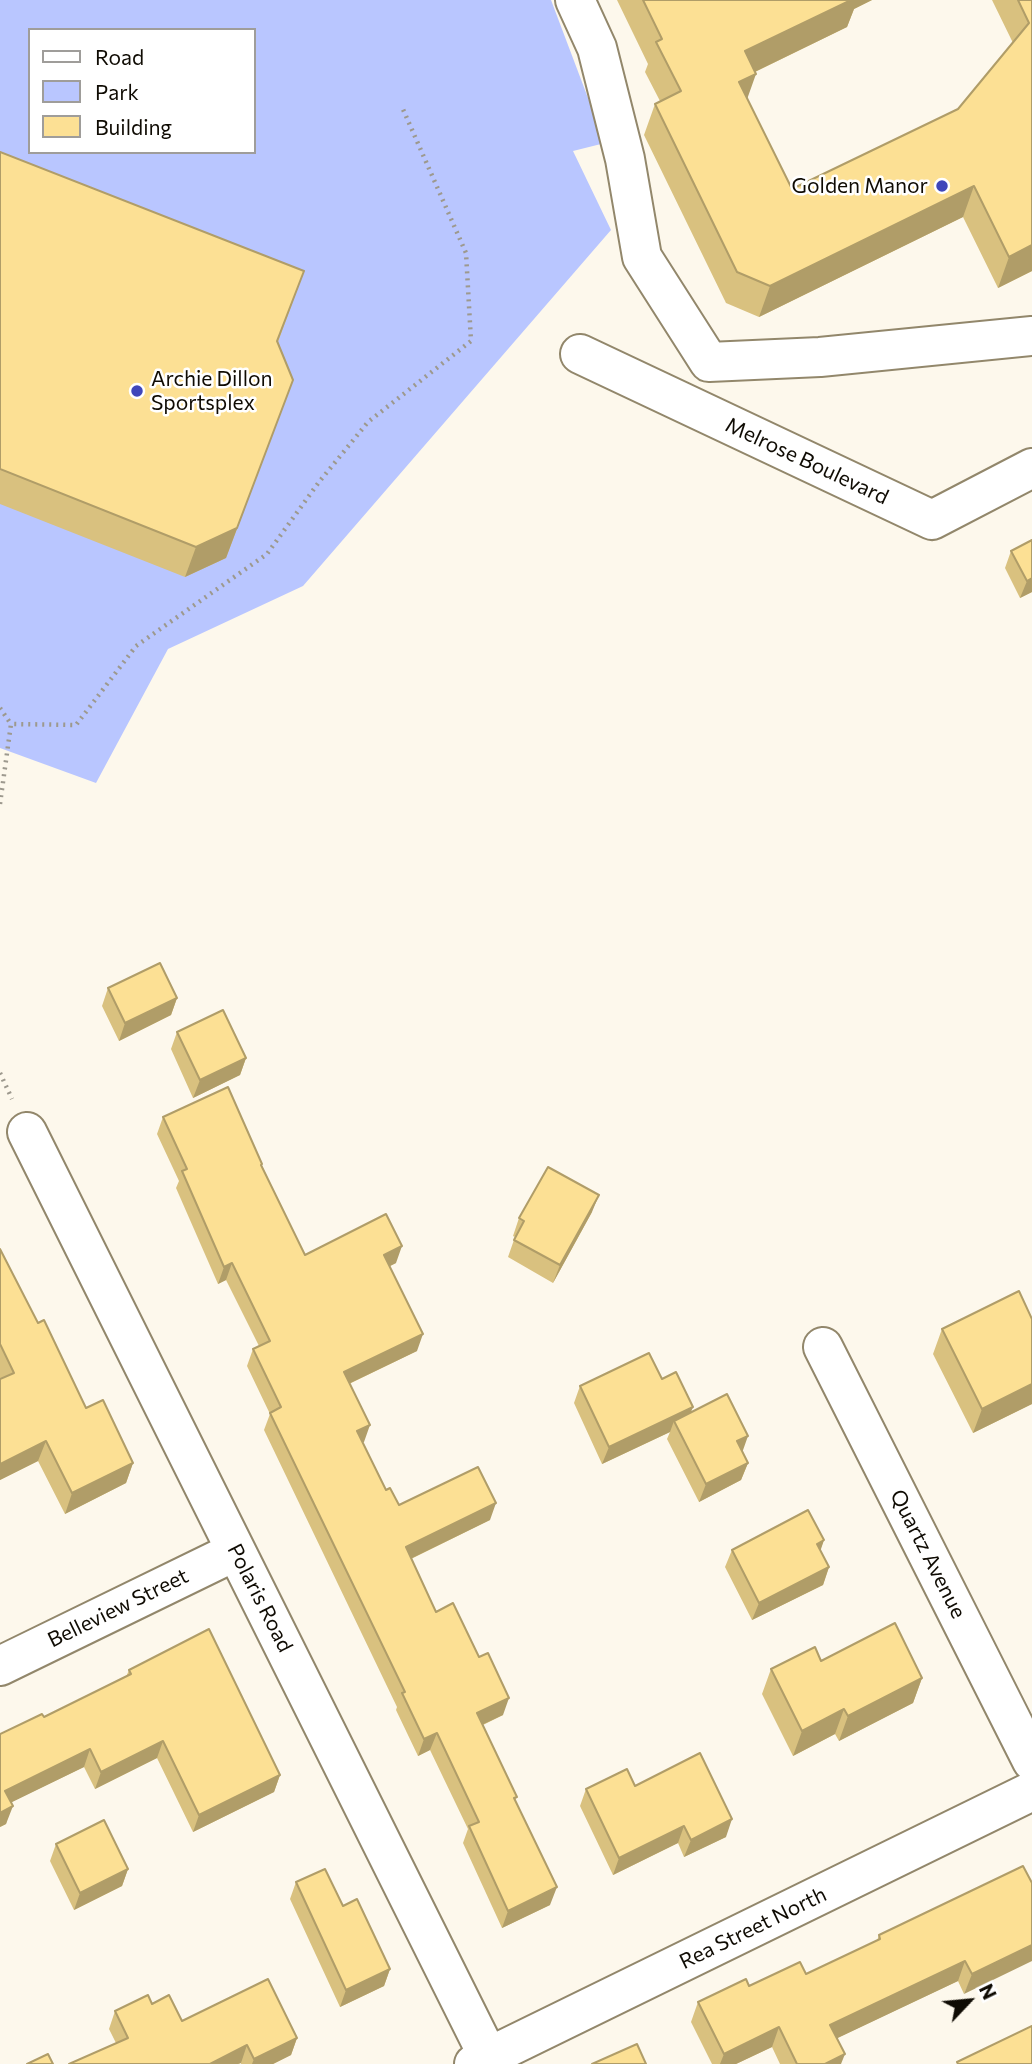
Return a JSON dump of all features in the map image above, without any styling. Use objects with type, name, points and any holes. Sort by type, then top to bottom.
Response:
[{"type":"street","points":[[575,0],[597,48],[625,159],[642,257],[709,362],[820,358],[1032,336]]},
{"type":"street","name":"Melrose Boulevard","points":[[580,354],[932,520],[1032,468]]},
{"type":"street","name":"Polaris Road","points":[[27,1132],[236,1551],[485,2062]]},
{"type":"street","name":"Quartz Avenue","points":[[823,1347],[1032,1761]]},
{"type":"street","name":"Belleview Street","points":[[0,1666],[236,1551]]},
{"type":"street","name":"Rea Street North","points":[[485,2062],[1032,1791]]},
{"type":"path","points":[[11,724],[76,725],[136,646],[267,554],[319,482],[368,422],[471,341],[466,253],[402,107]]},
{"type":"path","points":[[0,708],[11,724],[0,804]]},
{"type":"green space","points":[[0,0],[551,0],[605,143],[573,151],[611,230],[303,586],[168,649],[96,783],[0,748]]},
{"type":"building","name":"Golden Manor","points":[[643,0],[851,0],[745,51],[756,74],[739,82],[792,189],[958,109],[1029,23],[1018,0],[1032,0],[1032,245],[1009,257],[974,186],[770,286],[737,272],[655,104],[681,91],[656,42],[662,39]]},
{"type":"building","name":"Archie Dillon Sportsplex","points":[[0,152],[304,271],[277,341],[293,380],[237,528],[196,547],[0,469]]},
{"type":"building","points":[[1032,540],[1032,578],[1027,581],[1011,551]]},
{"type":"building","points":[[160,963],[177,998],[125,1023],[108,988]]},
{"type":"building","points":[[223,1010],[246,1058],[200,1080],[177,1032]]},
{"type":"building","points":[[228,1087],[261,1165],[305,1255],[386,1214],[402,1246],[384,1255],[423,1334],[344,1372],[370,1425],[357,1431],[386,1490],[390,1488],[399,1505],[478,1467],[496,1503],[406,1547],[436,1612],[453,1603],[479,1657],[488,1653],[509,1698],[477,1713],[557,1887],[508,1911],[469,1826],[479,1822],[437,1733],[424,1739],[402,1693],[405,1692],[270,1413],[281,1407],[253,1349],[270,1341],[232,1263],[224,1267],[182,1171],[187,1169],[163,1117]]},
{"type":"building","points":[[548,1167],[599,1195],[560,1265],[514,1240],[524,1221],[519,1218]]},
{"type":"building","points":[[0,1249],[38,1323],[44,1320],[86,1408],[103,1400],[133,1463],[72,1493],[46,1441],[0,1464],[0,1379],[14,1373],[0,1344]]},
{"type":"building","points":[[1019,1291],[1032,1319],[1032,1384],[982,1409],[942,1329]]},
{"type":"building","points":[[649,1353],[662,1379],[676,1372],[693,1407],[609,1447],[580,1386]]},
{"type":"building","points":[[727,1394],[748,1436],[737,1441],[748,1463],[706,1484],[674,1421]]},
{"type":"building","points":[[808,1510],[824,1540],[817,1544],[829,1567],[759,1603],[732,1550]]},
{"type":"building","points":[[895,1623],[922,1678],[848,1716],[844,1709],[802,1731],[771,1669],[815,1647],[821,1661]]},
{"type":"building","points":[[209,1629],[280,1775],[199,1815],[163,1741],[101,1772],[90,1749],[5,1791],[13,1806],[0,1813],[0,1734],[42,1714],[44,1717],[131,1674],[129,1670]]},
{"type":"building","points":[[700,1753],[732,1819],[691,1840],[684,1826],[619,1858],[586,1789],[627,1769],[635,1786]]},
{"type":"building","points":[[104,1820],[128,1869],[80,1893],[56,1844]]},
{"type":"building","points":[[1023,1866],[1032,1883],[1032,1945],[972,1974],[965,1961],[830,2025],[845,2054],[825,2064],[797,2064],[779,2027],[724,2054],[698,2002],[746,1979],[749,1986],[800,1962],[806,1974],[880,1939],[879,1935]]},
{"type":"building","points":[[325,1869],[343,1906],[357,1899],[390,1969],[346,1990],[296,1882]]},
{"type":"building","points":[[268,1979],[297,2038],[254,2059],[247,2045],[210,2064],[69,2064],[128,2038],[115,2011],[148,1995],[152,2004],[169,1995],[182,2021]]},
{"type":"building","points":[[1032,2026],[1032,2064],[957,2062]]},
{"type":"building","points":[[637,2044],[646,2064],[592,2064]]},
{"type":"building","points":[[48,2054],[53,2064],[27,2064]]},
{"type":"place","name":"Golden Manor","points":[[942,186]]},
{"type":"place","name":"Archie Dillon Sportsplex","points":[[137,391]]}]
